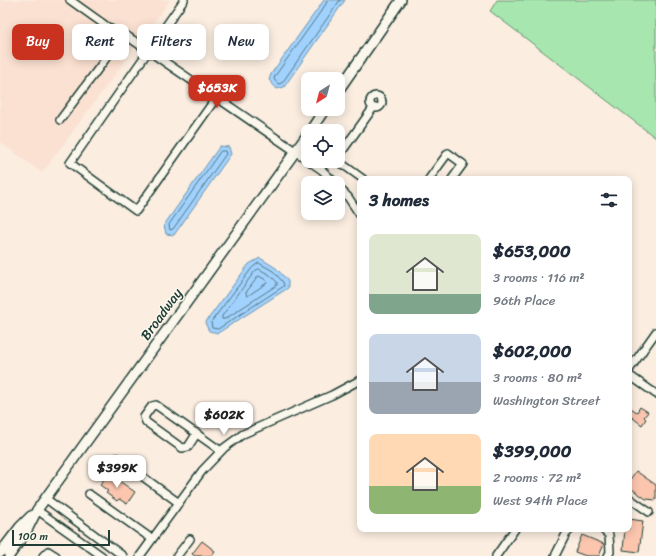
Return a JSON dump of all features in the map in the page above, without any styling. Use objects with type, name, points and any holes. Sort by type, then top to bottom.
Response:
[{"type":"main road","points":[[345,81],[401,0]]},
{"type":"main road","name":"Broadway","points":[[9,556],[26,532],[45,498],[301,144]]},
{"type":"main road","name":"Broadway","points":[[0,553],[20,527],[37,510]]},
{"type":"street","points":[[70,0],[104,24]]},
{"type":"street","points":[[167,24],[184,0]]},
{"type":"street","points":[[60,120],[105,60]]},
{"type":"street","points":[[142,60],[70,163],[136,211],[216,98]]},
{"type":"street","points":[[161,60],[301,154]]},
{"type":"street","points":[[345,147],[373,108]]},
{"type":"street","points":[[431,176],[448,153],[463,164],[454,176]]},
{"type":"street","points":[[345,165],[360,176]]},
{"type":"street","points":[[319,168],[328,176]]},
{"type":"street","points":[[345,194],[357,210]]},
{"type":"street","points":[[632,366],[656,332]]},
{"type":"street","points":[[632,377],[656,394]]},
{"type":"street","points":[[140,556],[202,471],[221,450],[243,434],[332,395],[357,382]]},
{"type":"street","points":[[197,433],[188,447],[182,448],[146,422],[144,417],[152,406],[156,405],[197,433],[221,450]]},
{"type":"street","points":[[117,458],[179,502]]},
{"type":"street","points":[[89,494],[152,540]]},
{"type":"street","points":[[45,498],[123,556]]},
{"type":"street","points":[[632,501],[649,512]]},
{"type":"street","points":[[37,510],[102,556]]},
{"type":"street","points":[[496,556],[514,532]]},
{"type":"street","points":[[555,556],[568,532]]},
{"type":"street","points":[[606,532],[609,535],[610,552],[608,556]]},
{"type":"street","points":[[177,556],[190,539]]},
{"type":"street","points":[[44,556],[48,551],[56,556]]},
{"type":"shaded area","points":[[0,0],[170,0],[152,24],[137,24],[137,45],[129,55],[129,24],[72,24],[72,60],[126,60],[42,173],[0,142]]},
{"type":"green space","points":[[497,0],[656,0],[656,138],[490,11]]},
{"type":"water","points":[[324,0],[345,0],[284,87],[277,89],[269,80],[271,74]]},
{"type":"water","points":[[220,146],[229,147],[231,154],[174,235],[166,234],[164,225]]},
{"type":"water","points":[[260,258],[276,268],[288,281],[288,288],[218,333],[209,331],[205,323],[249,264]]},
{"type":"building","points":[[640,407],[648,412],[644,417],[646,419],[642,425],[632,417],[632,409],[637,412]]},
{"type":"building","points":[[636,471],[656,485],[656,500],[646,499],[632,489],[632,477]]},
{"type":"building","points":[[108,473],[135,492],[127,504],[119,499],[117,501],[106,493],[108,491],[100,485]]},
{"type":"building","points":[[632,519],[643,521],[639,552],[623,550],[625,532],[632,532]]},
{"type":"building","points":[[582,535],[604,544],[599,556],[586,556],[575,552]]},
{"type":"building","points":[[202,541],[215,551],[211,556],[195,556],[192,554]]}]
